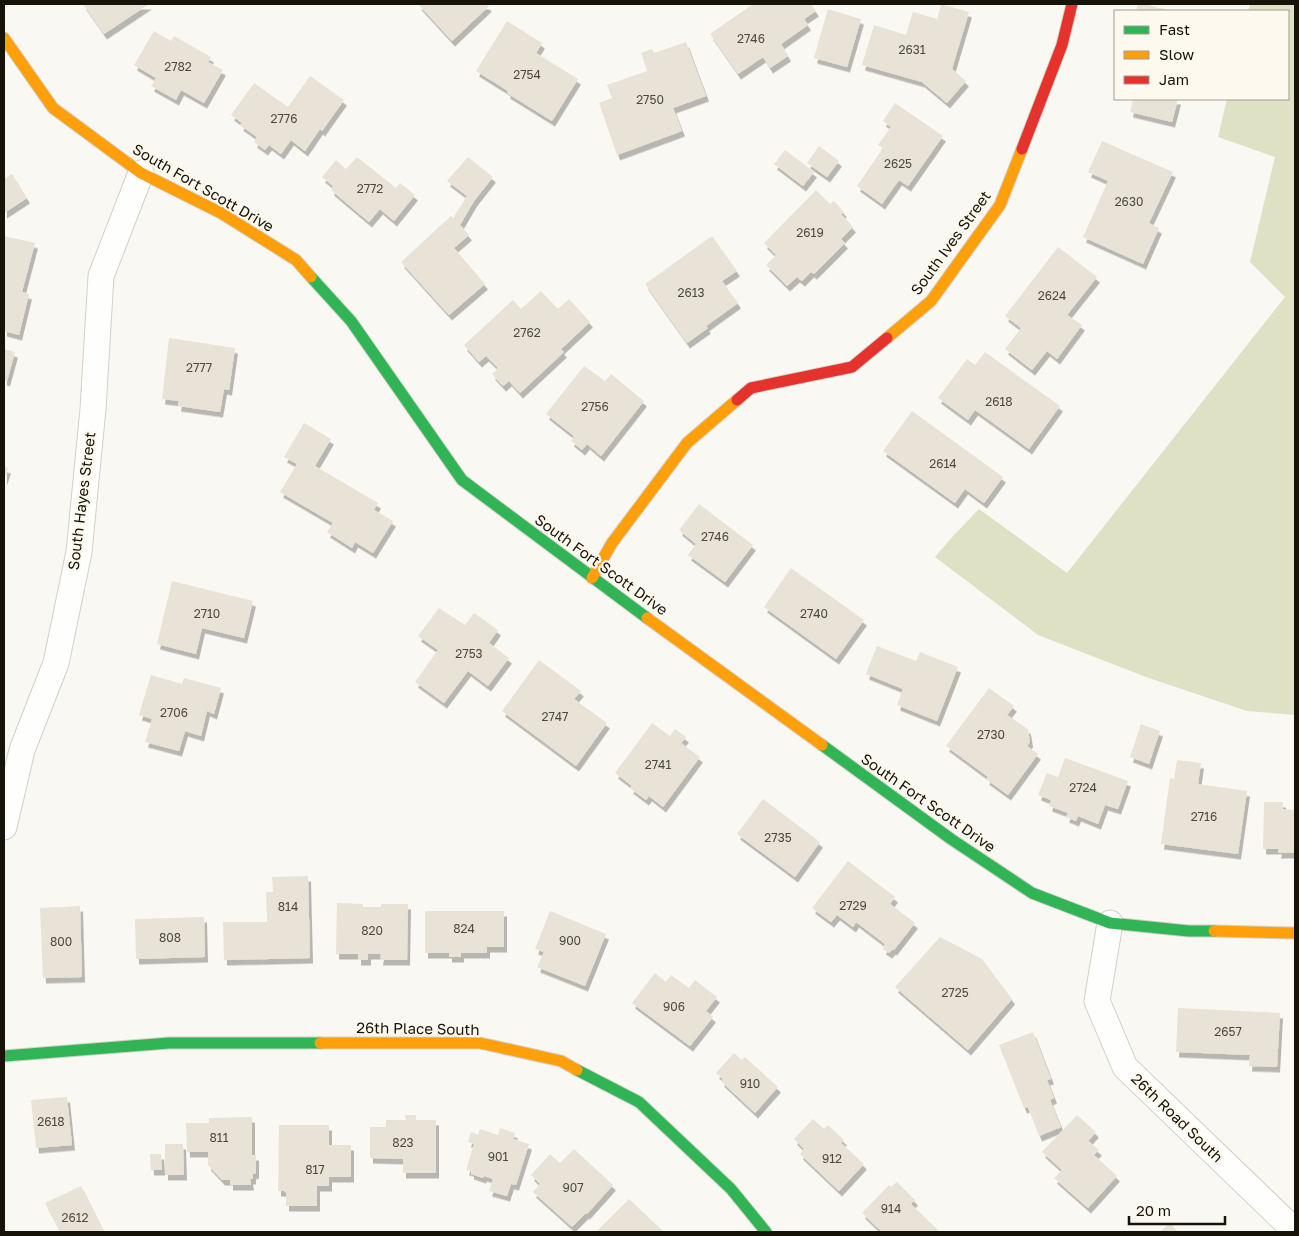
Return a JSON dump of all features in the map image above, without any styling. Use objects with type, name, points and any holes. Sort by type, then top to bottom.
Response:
[{"type":"street","name":"South Ives Street","points":[[592,578],[612,543],[687,443],[751,388],[852,367],[931,301],[1000,205],[1062,45],[1072,4]]},
{"type":"street","name":"South Fort Scott Drive","points":[[4,38],[54,108],[141,173],[221,213],[296,260],[351,321],[462,480],[592,578],[951,839],[1032,893],[1110,923],[1189,931],[1295,933]]},
{"type":"street","name":"South Hayes Street","points":[[4,827],[22,750],[56,663],[79,552],[92,409],[101,276],[141,173]]},
{"type":"street","name":"26th Road South","points":[[1110,923],[1097,1001],[1125,1067],[1295,1231]]},
{"type":"street","name":"26th Place South","points":[[4,1056],[169,1043],[480,1043],[507,1049],[561,1062],[639,1102],[731,1189],[766,1232]]},
{"type":"green space","points":[[1250,4],[1295,4],[1295,715],[1247,711],[1146,677],[1038,635],[935,557],[979,509],[1067,573],[1285,297],[1250,262],[1275,157],[1218,137],[1227,100],[1289,100],[1289,10],[1248,10]]},
{"type":"building","points":[[83,4],[149,4],[104,34]]},
{"type":"building","points":[[418,4],[486,4],[489,6],[452,41]]},
{"type":"building","points":[[753,4],[811,4],[816,11],[804,19],[808,25],[781,44],[788,56],[770,68],[763,57],[738,74],[710,34]]},
{"type":"building","points":[[941,4],[969,12],[952,69],[966,81],[947,103],[922,82],[862,65],[874,25],[906,35],[913,12],[937,19]]},
{"type":"building","points":[[1138,4],[1144,4],[1168,10],[1136,10]]},
{"type":"building","points":[[828,9],[861,19],[847,67],[814,58]]},
{"type":"building","points":[[507,21],[542,43],[536,53],[578,79],[552,121],[476,71]]},
{"type":"building","points":[[154,31],[171,41],[174,36],[211,57],[208,62],[223,70],[204,103],[181,90],[176,100],[151,86],[156,78],[134,65]]},
{"type":"building","points":[[686,42],[706,96],[673,108],[682,131],[617,155],[599,103],[612,98],[607,85],[647,71],[641,53],[652,49],[654,53]]},
{"type":"building","points":[[310,76],[344,100],[305,151],[291,140],[281,154],[269,145],[265,150],[254,142],[257,137],[240,125],[242,123],[231,115],[254,83],[288,107]]},
{"type":"building","points":[[1133,100],[1178,100],[1172,122],[1130,112]]},
{"type":"building","points":[[895,103],[943,136],[908,186],[899,180],[882,204],[857,186],[883,148],[878,145],[891,127],[883,121]]},
{"type":"building","points":[[1102,141],[1173,172],[1149,223],[1159,228],[1143,264],[1083,237],[1108,181],[1088,172]]},
{"type":"building","points":[[819,146],[839,161],[827,177],[807,163]]},
{"type":"building","points":[[785,150],[814,172],[803,186],[774,164]]},
{"type":"building","points":[[357,157],[396,188],[400,183],[415,195],[394,221],[380,209],[369,222],[331,190],[333,186],[322,177],[336,160],[346,169]]},
{"type":"building","points":[[468,157],[493,177],[474,201],[460,225],[469,235],[454,248],[485,284],[449,315],[401,262],[451,216],[453,218],[467,196],[447,181]]},
{"type":"building","points":[[12,174],[27,198],[4,213],[4,179]]},
{"type":"building","points":[[816,190],[830,204],[834,201],[844,212],[841,214],[853,227],[841,239],[845,243],[814,274],[811,272],[802,281],[797,277],[787,286],[766,265],[776,255],[764,243]]},
{"type":"building","points":[[4,236],[35,243],[22,292],[29,294],[19,335],[4,331]]},
{"type":"building","points":[[712,236],[737,271],[722,281],[738,303],[706,326],[708,328],[687,343],[645,284]]},
{"type":"building","points":[[1058,247],[1097,277],[1067,315],[1082,325],[1057,359],[1047,351],[1032,370],[1005,349],[1021,328],[1005,316]]},
{"type":"building","points":[[541,291],[558,309],[569,299],[590,322],[561,349],[564,352],[520,393],[509,381],[503,386],[492,374],[498,368],[486,356],[479,362],[464,345],[513,300],[521,309]]},
{"type":"building","points":[[169,338],[235,348],[229,390],[224,389],[220,412],[178,406],[179,401],[162,399]]},
{"type":"building","points":[[4,349],[15,352],[7,381],[4,380]]},
{"type":"building","points":[[985,352],[1060,406],[1029,449],[975,410],[968,420],[938,398],[967,359],[975,365]]},
{"type":"building","points":[[584,366],[605,381],[611,374],[644,401],[601,456],[587,444],[582,450],[571,441],[574,436],[546,414]]},
{"type":"building","points":[[912,411],[1003,477],[984,503],[965,489],[955,503],[883,451]]},
{"type":"building","points":[[304,423],[331,439],[315,466],[378,503],[374,510],[393,521],[373,553],[355,542],[352,548],[327,532],[333,523],[280,492],[297,464],[284,457]]},
{"type":"building","points":[[4,467],[8,468],[4,480]]},
{"type":"building","points":[[699,504],[753,545],[725,582],[688,555],[696,544],[679,530]]},
{"type":"building","points":[[791,568],[864,620],[836,659],[764,607]]},
{"type":"building","points":[[172,581],[253,601],[244,638],[202,628],[196,654],[157,644]]},
{"type":"building","points":[[439,608],[465,625],[474,613],[498,630],[489,643],[509,658],[488,686],[468,671],[444,703],[415,682],[438,650],[418,636]]},
{"type":"building","points":[[877,646],[916,661],[920,652],[958,667],[937,721],[897,705],[903,689],[866,674]]},
{"type":"building","points":[[539,660],[581,691],[574,699],[607,723],[576,766],[502,711]]},
{"type":"building","points":[[151,675],[182,684],[184,678],[221,688],[214,714],[207,711],[201,736],[185,731],[179,751],[145,742],[152,719],[139,715]]},
{"type":"building","points":[[989,688],[1014,706],[1007,715],[1028,729],[1030,742],[1027,746],[1038,754],[1008,795],[986,779],[988,777],[946,746]]},
{"type":"building","points":[[652,723],[670,736],[675,729],[686,737],[681,743],[700,757],[663,807],[649,796],[646,800],[615,773]]},
{"type":"building","points":[[1141,724],[1160,731],[1149,764],[1130,757]]},
{"type":"building","points":[[1065,758],[1128,781],[1118,809],[1105,805],[1098,824],[1078,816],[1076,821],[1066,817],[1068,813],[1049,806],[1051,800],[1038,795],[1047,773],[1058,777]]},
{"type":"building","points":[[1177,760],[1201,763],[1198,784],[1247,791],[1238,854],[1161,844],[1170,778],[1174,779]]},
{"type":"building","points":[[763,799],[820,842],[795,877],[737,834]]},
{"type":"building","points":[[1264,802],[1283,802],[1283,809],[1295,810],[1295,853],[1278,853],[1279,849],[1263,849]]},
{"type":"building","points":[[848,861],[895,897],[890,904],[915,923],[894,950],[889,953],[883,949],[885,944],[856,922],[853,927],[837,915],[831,922],[812,908]]},
{"type":"building","points":[[308,876],[310,958],[224,960],[223,922],[267,922],[266,892],[273,892],[272,877]]},
{"type":"building","points":[[337,903],[363,904],[363,907],[381,907],[381,904],[408,904],[407,960],[380,960],[381,954],[368,954],[368,960],[358,960],[358,954],[336,954]]},
{"type":"building","points":[[80,906],[82,977],[43,978],[40,908]]},
{"type":"building","points":[[425,911],[504,911],[504,947],[487,947],[487,953],[461,953],[461,957],[449,957],[449,953],[425,953]]},
{"type":"building","points":[[550,911],[606,934],[585,986],[537,967],[544,952],[535,949]]},
{"type":"building","points":[[204,917],[205,957],[136,959],[135,919]]},
{"type":"building","points":[[940,937],[982,959],[1012,999],[968,1050],[895,987]]},
{"type":"building","points":[[655,973],[666,982],[671,975],[689,988],[695,980],[717,997],[706,1011],[713,1017],[690,1046],[632,1003]]},
{"type":"building","points":[[1178,1008],[1280,1013],[1277,1067],[1249,1066],[1250,1055],[1176,1052]]},
{"type":"building","points":[[1033,1032],[1051,1079],[1047,1080],[1054,1098],[1050,1100],[1061,1127],[1039,1136],[1028,1107],[1024,1108],[999,1045]]},
{"type":"building","points":[[734,1053],[742,1060],[745,1057],[778,1087],[755,1113],[721,1081],[723,1079],[716,1073]]},
{"type":"building","points":[[67,1097],[72,1145],[36,1148],[31,1100]]},
{"type":"building","points":[[405,1115],[416,1115],[416,1120],[436,1120],[436,1173],[403,1173],[403,1159],[370,1158],[370,1127],[386,1127],[386,1120],[406,1120]]},
{"type":"building","points":[[1077,1115],[1096,1132],[1088,1141],[1099,1150],[1094,1155],[1117,1176],[1088,1208],[1054,1178],[1062,1170],[1042,1152]]},
{"type":"building","points":[[252,1117],[252,1155],[256,1155],[256,1173],[253,1174],[253,1179],[250,1179],[251,1185],[230,1185],[230,1180],[222,1180],[208,1165],[208,1152],[187,1152],[186,1123],[209,1123],[209,1118]]},
{"type":"building","points":[[813,1119],[824,1129],[828,1125],[844,1140],[841,1143],[864,1164],[839,1191],[800,1154],[804,1149],[794,1139]]},
{"type":"building","points":[[279,1125],[329,1125],[329,1145],[351,1145],[351,1177],[329,1177],[329,1186],[317,1186],[317,1206],[286,1206],[286,1193],[278,1191]]},
{"type":"building","points":[[500,1128],[515,1133],[513,1139],[529,1144],[516,1185],[511,1184],[507,1196],[489,1191],[493,1179],[471,1174],[471,1171],[466,1170],[474,1144],[468,1142],[471,1132],[478,1135],[480,1129],[498,1135]]},
{"type":"building","points":[[165,1144],[183,1144],[184,1175],[165,1175]]},
{"type":"building","points":[[574,1149],[613,1185],[587,1214],[572,1227],[533,1192],[540,1184],[531,1175],[550,1154],[560,1163]]},
{"type":"building","points":[[150,1154],[161,1154],[162,1170],[151,1170]]},
{"type":"building","points":[[897,1182],[915,1200],[911,1204],[940,1232],[882,1232],[862,1213],[889,1185],[891,1187]]},
{"type":"building","points":[[81,1186],[104,1232],[60,1232],[45,1203]]},
{"type":"building","points":[[629,1199],[664,1232],[596,1232]]},
{"type":"building","points":[[1170,1223],[1178,1232],[1160,1232]]},
{"type":"traffic: fast","points":[[311,277],[351,321],[462,480],[647,618]]},
{"type":"traffic: fast","points":[[822,745],[951,839],[1032,893],[1110,923],[1189,931],[1214,931]]},
{"type":"traffic: fast","points":[[4,1056],[169,1043],[320,1043]]},
{"type":"traffic: fast","points":[[577,1070],[639,1102],[731,1189],[766,1232]]},
{"type":"traffic: slow","points":[[4,38],[53,108],[141,173],[221,213],[296,260],[311,277]]},
{"type":"traffic: slow","points":[[887,338],[931,301],[1000,205],[1022,149]]},
{"type":"traffic: slow","points":[[592,578],[612,543],[687,443],[737,400]]},
{"type":"traffic: slow","points":[[647,618],[822,745]]},
{"type":"traffic: slow","points":[[1214,931],[1295,933]]},
{"type":"traffic: slow","points":[[320,1043],[480,1043],[561,1061],[577,1070]]},
{"type":"traffic: jam","points":[[1022,149],[1062,45],[1072,4]]},
{"type":"traffic: jam","points":[[737,400],[751,388],[852,367],[887,338]]}]
